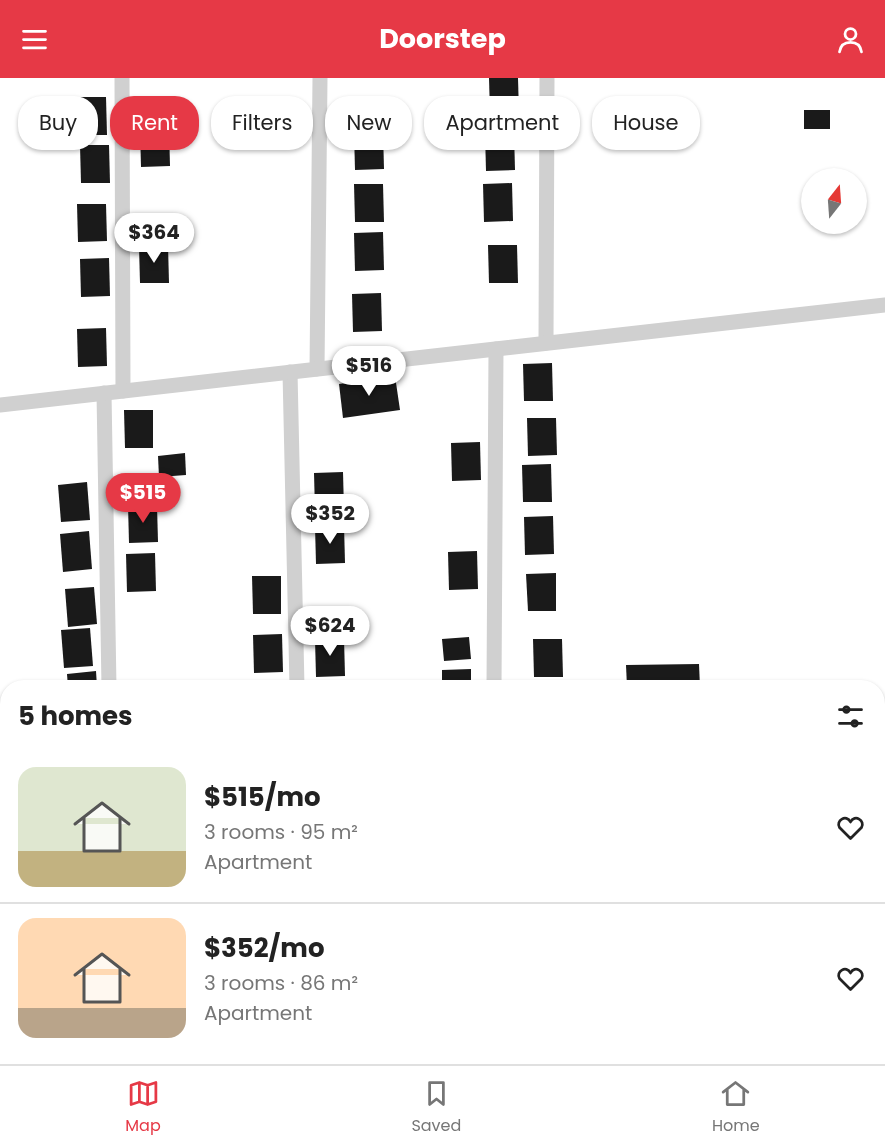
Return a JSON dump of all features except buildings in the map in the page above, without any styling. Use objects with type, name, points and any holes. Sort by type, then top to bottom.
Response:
[{"type":"street","points":[[122,78],[123,391]]},
{"type":"street","points":[[317,369],[320,78]]},
{"type":"street","points":[[546,343],[547,78]]},
{"type":"street","points":[[0,405],[885,304]]},
{"type":"street","points":[[494,680],[496,349]]},
{"type":"street","points":[[290,372],[297,680]]},
{"type":"street","points":[[104,393],[109,680]]}]
